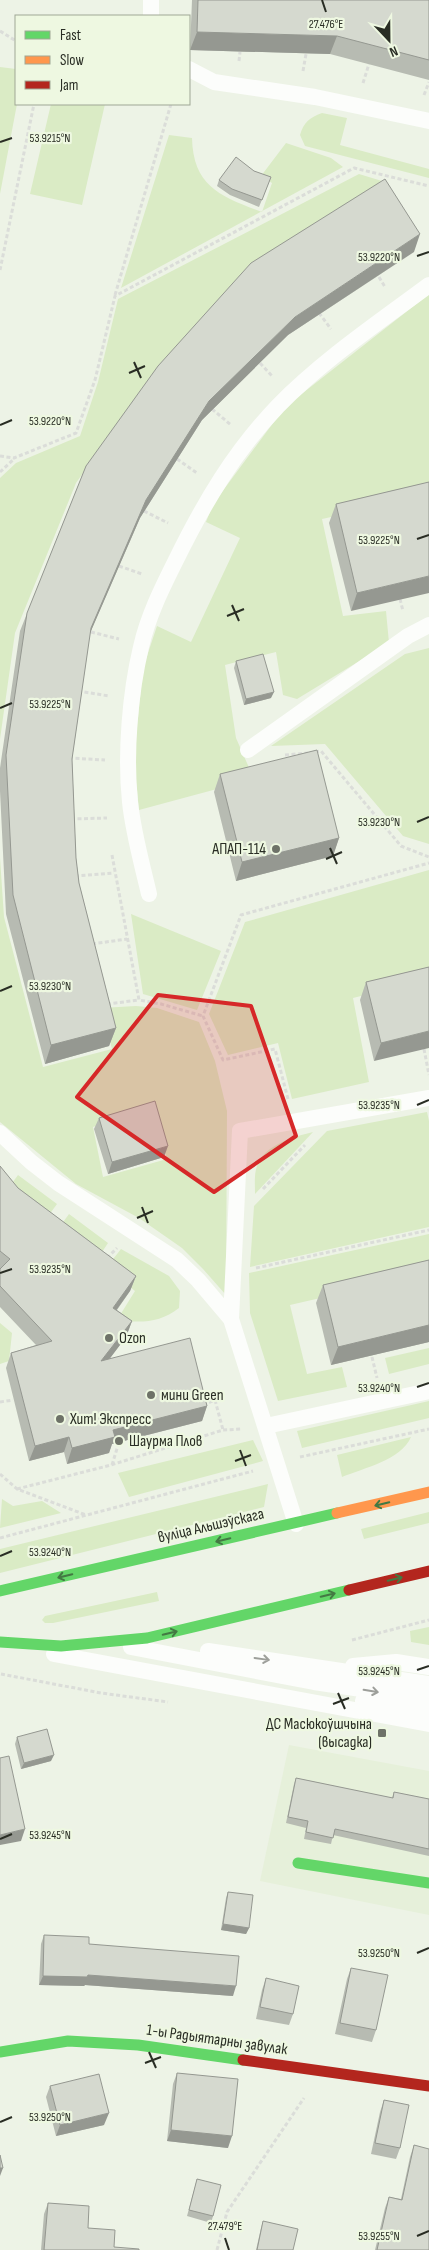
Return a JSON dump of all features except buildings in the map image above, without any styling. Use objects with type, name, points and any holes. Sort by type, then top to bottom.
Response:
[{"type":"main road","name":"вуліца Альшэўскага","points":[[0,1591],[429,1492]]},
{"type":"main road","points":[[0,1643],[61,1646],[147,1638],[429,1570]]},
{"type":"main road","points":[[298,1863],[429,1883]]},
{"type":"main road","name":"1-ы Радыятарны завулак","points":[[0,2052],[68,2041],[138,2045],[429,2086]]},
{"type":"lane","points":[[151,0],[151,15]]},
{"type":"lane","points":[[190,70],[214,82],[315,96],[429,121]]},
{"type":"lane","points":[[149,894],[130,802],[130,723],[133,683],[141,645],[155,604],[207,499],[249,438],[279,405],[309,378],[429,286]]},
{"type":"lane","points":[[248,750],[408,636],[429,624]]},
{"type":"lane","points":[[296,1524],[231,1319],[240,1131],[429,1098]]},
{"type":"lane","points":[[0,1133],[30,1162],[58,1183],[177,1260],[198,1280],[231,1319]]},
{"type":"lane","points":[[266,1426],[429,1391]]},
{"type":"lane","points":[[127,1640],[429,1684]]},
{"type":"lane","points":[[99,1642],[314,1682],[429,1700]]},
{"type":"lane","points":[[0,1643],[429,1724]]},
{"type":"lane","points":[[61,1646],[320,1695],[429,1712]]},
{"type":"lane","points":[[331,1669],[396,1662],[429,1667]]},
{"type":"path","points":[[0,31],[15,40]]},
{"type":"path","points":[[303,72],[306,54]]},
{"type":"path","points":[[362,87],[369,64]]},
{"type":"path","points":[[421,104],[429,82]]},
{"type":"path","points":[[0,270],[34,105]]},
{"type":"path","points":[[0,472],[14,458],[76,433],[95,380],[115,296],[170,105]]},
{"type":"path","points":[[115,296],[354,168],[429,186]]},
{"type":"path","points":[[260,363],[277,380]]},
{"type":"path","points":[[212,410],[234,427]]},
{"type":"path","points":[[0,456],[14,458]]},
{"type":"path","points":[[177,459],[204,478]]},
{"type":"path","points":[[144,511],[177,527]]},
{"type":"path","points":[[119,566],[145,575]]},
{"type":"path","points":[[91,632],[120,640]]},
{"type":"path","points":[[78,691],[117,697]]},
{"type":"path","points":[[282,756],[321,751],[402,846],[429,857]]},
{"type":"path","points":[[68,758],[110,760]]},
{"type":"path","points":[[109,809],[109,828]]},
{"type":"path","points":[[68,820],[108,818]]},
{"type":"path","points":[[111,846],[114,873],[139,1000]]},
{"type":"path","points":[[290,1105],[275,1049],[223,1060],[203,1016],[241,915],[429,863]]},
{"type":"path","points":[[70,876],[114,873]]},
{"type":"path","points":[[84,946],[127,939]]},
{"type":"path","points":[[99,1005],[139,1000],[203,1016]]},
{"type":"path","points":[[424,1049],[429,1076]]},
{"type":"path","points":[[257,1195],[335,1115]]},
{"type":"path","points":[[246,1270],[429,1230]]},
{"type":"path","points":[[104,1262],[122,1242]]},
{"type":"path","points":[[372,1357],[379,1383]]},
{"type":"path","points":[[0,1402],[13,1400]]},
{"type":"path","points":[[198,1408],[215,1400],[223,1430]]},
{"type":"path","points":[[17,1489],[111,1465],[223,1430],[266,1426]]},
{"type":"path","points":[[0,1538],[278,1464],[290,1459],[429,1429]]},
{"type":"path","points":[[111,1465],[119,1442]]},
{"type":"path","points":[[0,1474],[17,1489],[87,1515]]},
{"type":"path","points":[[348,1641],[429,1620]]},
{"type":"path","points":[[218,2250],[227,2212],[322,2070]]},
{"type":"highlighted area","points":[[158,995],[251,1006],[296,1136],[214,1192],[77,1097]]},
{"type":"shaded area","points":[[289,1745],[429,1771],[429,1915],[260,1881]]},
{"type":"green space","points":[[0,67],[15,69],[15,105],[17,105],[0,194]]},
{"type":"green space","points":[[51,105],[105,105],[82,205],[30,194]]},
{"type":"green space","points":[[322,113],[347,118],[340,145],[429,169],[429,178],[305,146],[300,135],[303,127],[310,119]]},
{"type":"green space","points":[[169,135],[192,138],[198,168],[212,188],[234,201],[261,212],[121,288]]},
{"type":"green space","points":[[286,143],[331,158],[343,167],[262,211],[272,183],[261,176]]},
{"type":"green space","points":[[359,174],[382,181],[144,387],[76,483],[15,633],[0,739],[0,478],[16,463],[80,436],[98,382],[118,299]]},
{"type":"green space","points":[[429,294],[429,498],[428,496],[322,519],[343,616],[386,611],[389,643],[297,699],[283,695],[276,652],[225,665],[236,738],[254,779],[139,810],[134,758],[143,668],[157,626],[191,642],[240,538],[206,522],[213,504],[285,407]]},
{"type":"green space","points":[[429,648],[429,844],[403,836],[325,744],[271,746],[405,654]]},
{"type":"green space","points":[[0,858],[4,917],[43,1067],[112,1049],[101,1008],[136,1006],[157,1008],[199,1022],[215,1061],[227,1111],[226,1295],[182,1248],[139,1218],[76,1184],[0,1122]],"holes":[[[153,1109],[167,1159],[103,1177],[93,1127]]]},
{"type":"green space","points":[[429,870],[429,979],[353,998],[369,1082],[292,1099],[278,1043],[228,1055],[209,1014],[245,922]]},
{"type":"green space","points":[[131,914],[221,951],[197,1010],[143,994]]},
{"type":"green space","points":[[427,1112],[429,1121],[429,1227],[250,1267],[254,1206],[327,1131]]},
{"type":"green space","points":[[313,1132],[255,1194],[256,1169],[266,1152],[297,1136]]},
{"type":"green space","points":[[18,1175],[57,1204],[46,1219],[7,1190]]},
{"type":"green space","points":[[69,1214],[108,1243],[98,1258],[58,1229]]},
{"type":"green space","points":[[429,1234],[429,1273],[290,1305],[307,1374],[342,1367],[347,1387],[278,1401],[250,1313],[249,1273]]},
{"type":"green space","points":[[121,1249],[169,1276],[180,1291],[179,1308],[165,1317],[150,1321],[117,1320],[135,1291],[106,1268]]},
{"type":"green space","points":[[0,1323],[12,1333],[9,1361],[0,1364]]},
{"type":"green space","points":[[429,1348],[429,1364],[389,1374],[385,1358]]},
{"type":"green space","points":[[429,1401],[429,1418],[302,1448],[297,1431]]},
{"type":"green space","points":[[411,1437],[399,1452],[391,1457],[342,1477],[337,1455]]},
{"type":"green space","points":[[253,1440],[263,1461],[129,1497],[118,1473]]},
{"type":"green space","points":[[268,1484],[264,1507],[0,1573],[0,1549]]},
{"type":"green space","points":[[2,1499],[13,1506],[42,1501],[61,1513],[0,1528]]},
{"type":"green space","points":[[429,1512],[429,1523],[364,1539],[361,1529]]},
{"type":"green space","points":[[157,1592],[159,1601],[53,1623],[45,1623],[42,1620],[45,1616]]},
{"type":"green space","points":[[429,1627],[429,1645],[411,1642],[410,1631]]},
{"type":"traffic: fast","points":[[0,1591],[337,1513]]},
{"type":"traffic: fast","points":[[0,1642],[61,1646],[147,1638],[349,1590]]},
{"type":"traffic: fast","points":[[298,1863],[429,1883]]},
{"type":"traffic: fast","points":[[0,2052],[68,2041],[138,2045],[243,2060]]},
{"type":"traffic: slow","points":[[337,1513],[429,1492]]},
{"type":"traffic: jam","points":[[349,1590],[429,1571]]},
{"type":"traffic: jam","points":[[243,2060],[429,2086]]},
{"type":"place","name":"АПАП-114","points":[[276,849]]},
{"type":"place","name":"Ozon","points":[[109,1338]]},
{"type":"place","name":"мини Green","points":[[151,1395]]},
{"type":"place","name":"Хит! Экспресс","points":[[60,1419]]},
{"type":"place","name":"Шаурма Плов","points":[[119,1441]]},
{"type":"place","name":"ДС Масюкоўшчына (высадка)","points":[[382,1733]]}]
